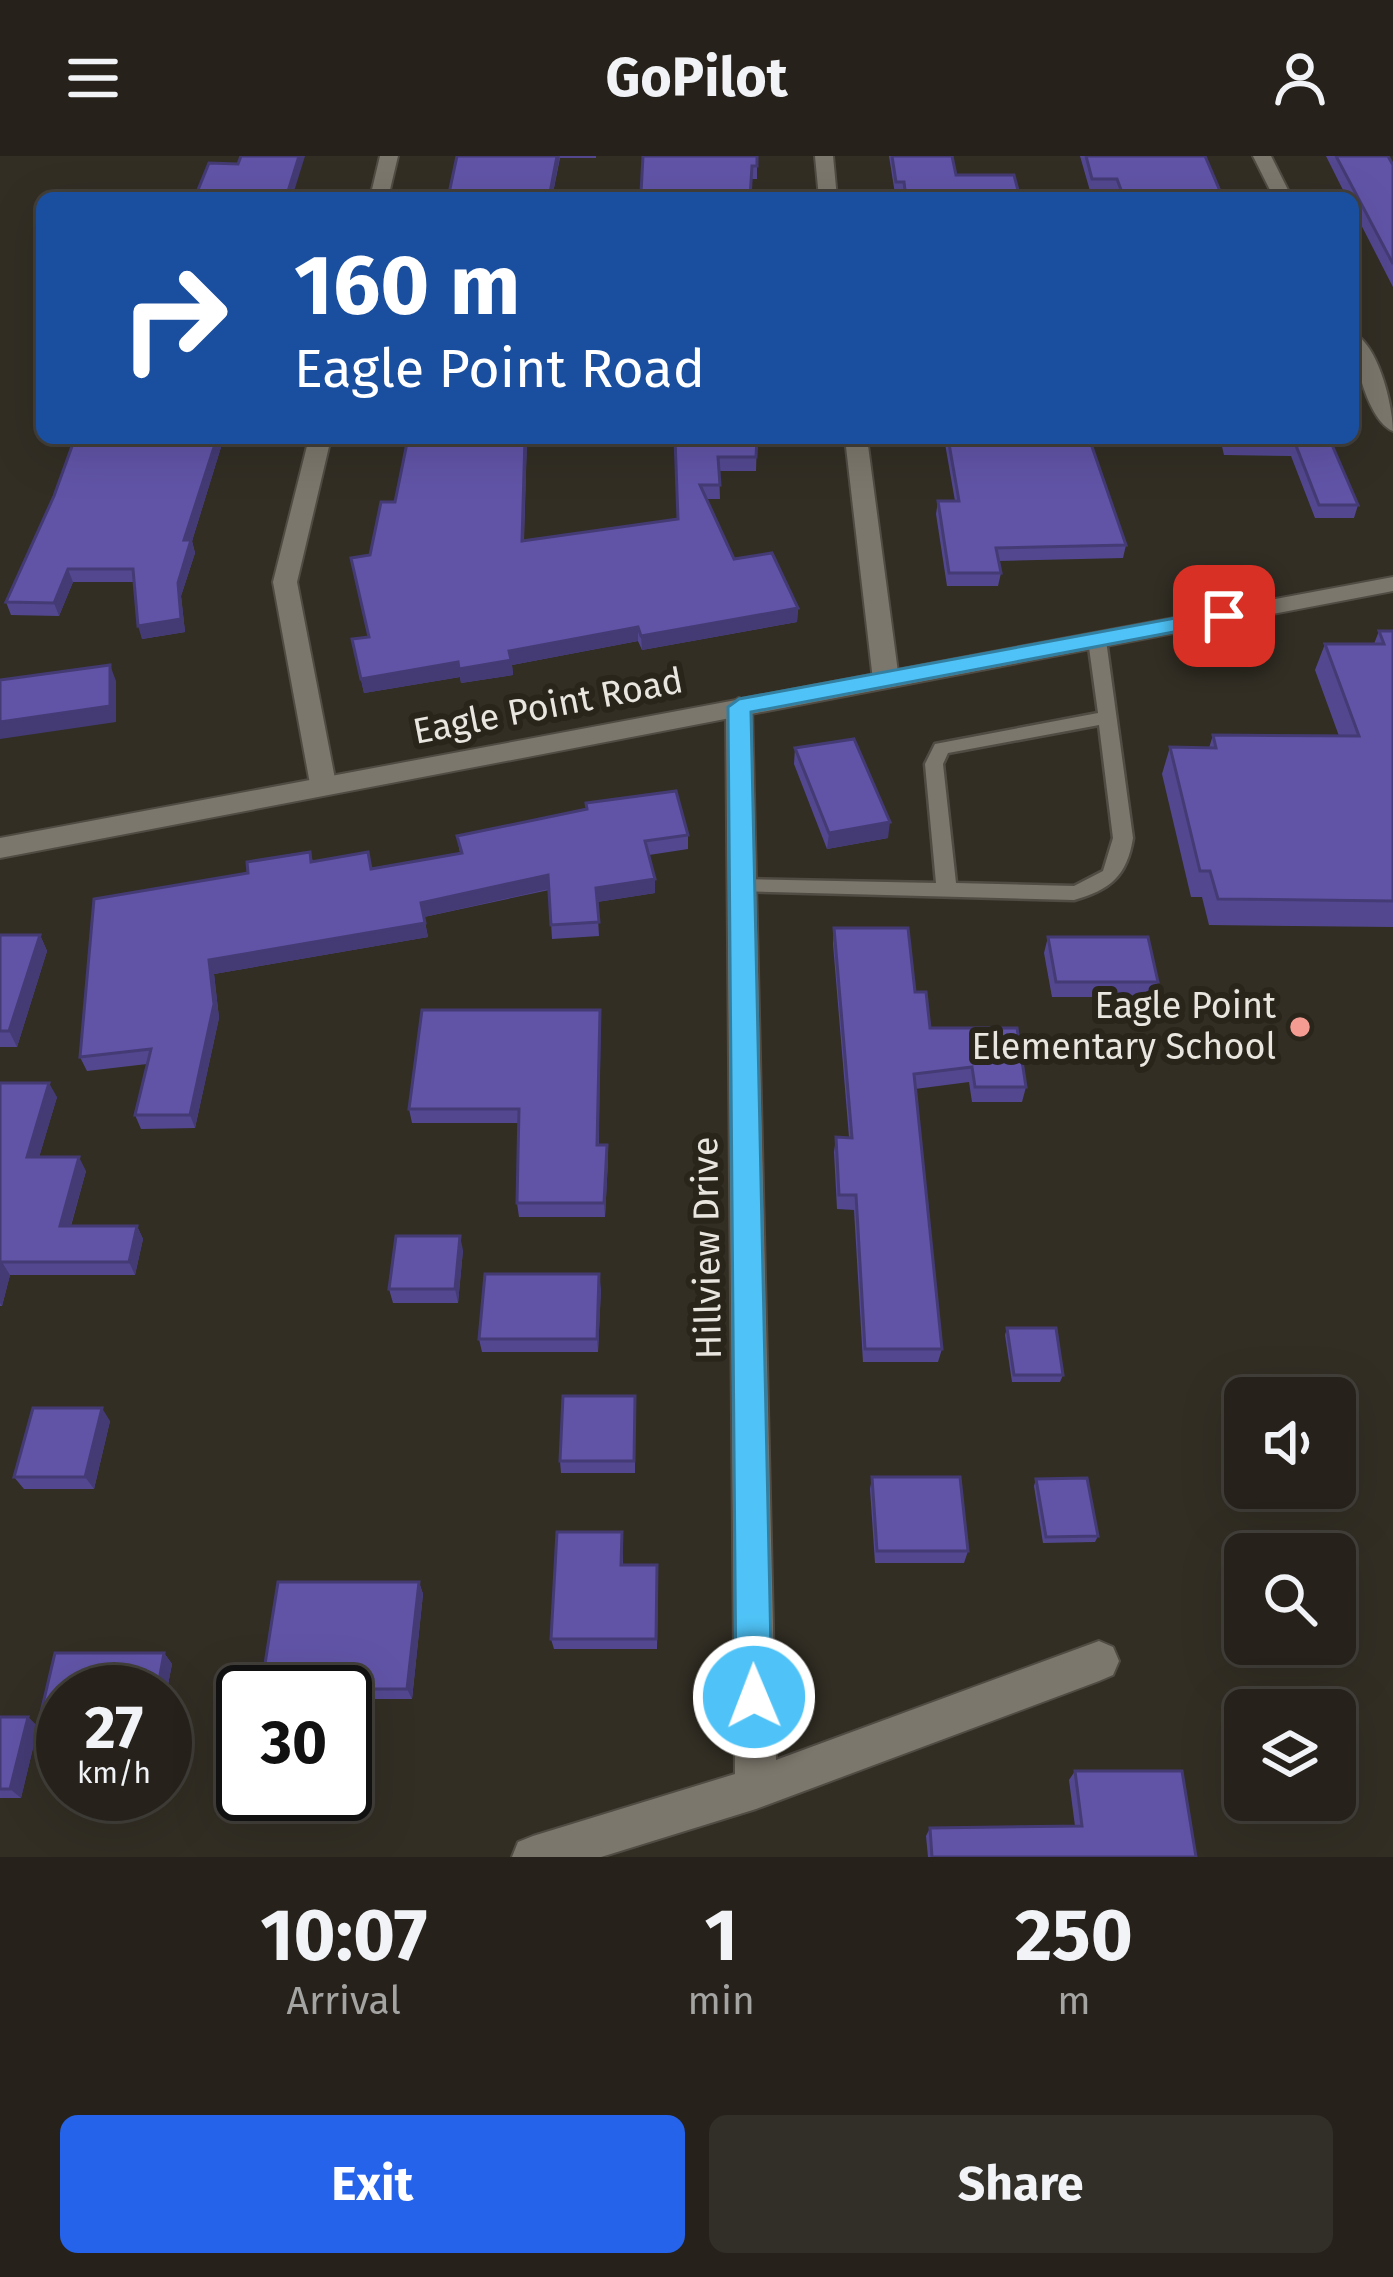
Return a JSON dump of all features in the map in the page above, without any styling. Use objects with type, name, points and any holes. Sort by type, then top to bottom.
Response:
[{"type":"street","points":[[380,192],[389,156]]},
{"type":"street","points":[[824,156],[827,192]]},
{"type":"street","points":[[1262,156],[1279,192]]},
{"type":"street","points":[[1359,352],[1393,425]]},
{"type":"street","points":[[319,444],[285,582],[323,784]]},
{"type":"street","points":[[857,444],[886,680]]},
{"type":"street","name":"Eagle Point Road","points":[[0,848],[1393,584]]},
{"type":"street","name":"Hillview Drive","points":[[739,707],[756,1788]]},
{"type":"street","points":[[532,1857],[756,1788],[1099,1661]]},
{"type":"lane","points":[[742,886],[1074,893],[1102,886],[1120,865],[1123,838],[1097,640]]},
{"type":"lane","points":[[946,891],[934,764],[941,748],[1107,717]]},
{"type":"building","points":[[241,156],[299,156],[288,192],[197,192],[209,163],[238,164]]},
{"type":"building","points":[[457,156],[557,156],[550,192],[449,192]]},
{"type":"building","points":[[643,156],[757,156],[750,192],[641,192]]},
{"type":"building","points":[[892,156],[952,156],[956,175],[1014,175],[1018,192],[905,192],[904,182],[896,182]]},
{"type":"building","points":[[1086,156],[1205,156],[1220,192],[1122,192],[1117,179],[1092,179]]},
{"type":"building","points":[[1336,156],[1388,156],[1393,165],[1393,264],[1359,192]]},
{"type":"building","points":[[73,444],[215,444],[184,540],[191,540],[178,583],[181,619],[138,626],[133,569],[68,569],[54,603],[6,602]]},
{"type":"building","points":[[407,444],[525,444],[522,541],[678,519],[675,444],[757,444],[756,457],[718,457],[720,485],[700,485],[734,559],[772,553],[798,608],[641,636],[638,627],[509,651],[511,660],[459,669],[458,662],[361,679],[352,639],[369,637],[351,558],[370,555],[381,502],[395,502]]},
{"type":"building","points":[[949,444],[1091,444],[1126,545],[996,548],[1001,573],[949,573],[938,501],[959,501]]},
{"type":"building","points":[[1295,444],[1332,444],[1358,505],[1319,505]]},
{"type":"building","points":[[1379,631],[1393,631],[1393,901],[1218,899],[1210,871],[1200,871],[1170,747],[1216,748],[1213,735],[1359,736],[1325,644],[1384,644]]},
{"type":"building","points":[[110,665],[110,706],[0,722],[0,680]]},
{"type":"building","points":[[854,739],[890,822],[829,833],[795,748]]},
{"type":"building","points":[[676,791],[688,835],[645,841],[655,879],[596,888],[599,922],[551,925],[548,875],[421,903],[425,923],[209,960],[214,1004],[190,1115],[135,1115],[151,1049],[80,1057],[94,899],[248,873],[247,862],[310,852],[311,862],[368,852],[371,869],[462,853],[457,836],[587,809],[586,803]]},
{"type":"building","points":[[834,928],[908,928],[915,992],[926,992],[930,1028],[1017,1028],[1026,1087],[975,1087],[972,1067],[914,1074],[942,1349],[865,1349],[856,1195],[839,1195],[836,1137],[852,1138]]},
{"type":"building","points":[[0,935],[40,935],[9,1031],[0,1031]]},
{"type":"building","points":[[1048,937],[1148,937],[1158,982],[1056,982]]},
{"type":"building","points":[[422,1010],[600,1010],[597,1145],[607,1145],[604,1203],[517,1203],[519,1109],[409,1109]]},
{"type":"building","points":[[0,1083],[49,1083],[27,1157],[79,1157],[60,1226],[137,1226],[129,1262],[2,1262],[0,1269]]},
{"type":"building","points":[[396,1236],[460,1236],[455,1289],[389,1289]]},
{"type":"building","points":[[485,1274],[599,1274],[597,1339],[479,1339]]},
{"type":"building","points":[[1007,1328],[1056,1328],[1063,1375],[1014,1375]]},
{"type":"building","points":[[563,1396],[635,1396],[634,1461],[560,1461]]},
{"type":"building","points":[[33,1408],[102,1408],[85,1477],[14,1477]]},
{"type":"building","points":[[872,1477],[960,1477],[968,1551],[877,1551]]},
{"type":"building","points":[[1087,1478],[1098,1536],[1046,1537],[1036,1479]]},
{"type":"building","points":[[557,1532],[622,1532],[621,1565],[657,1565],[656,1639],[551,1639]]},
{"type":"building","points":[[278,1582],[419,1582],[407,1689],[372,1689],[372,1665],[265,1665]]},
{"type":"building","points":[[55,1653],[164,1653],[162,1665],[52,1665]]},
{"type":"building","points":[[0,1717],[28,1717],[10,1789],[0,1789]]},
{"type":"building","points":[[1075,1771],[1182,1771],[1196,1857],[932,1857],[930,1828],[1082,1826]]},
{"type":"place","name":"Eagle Point Elementary School","points":[[1300,1027]]},
{"type":"route","points":[[754,1697],[739,707],[1224,616]]}]
